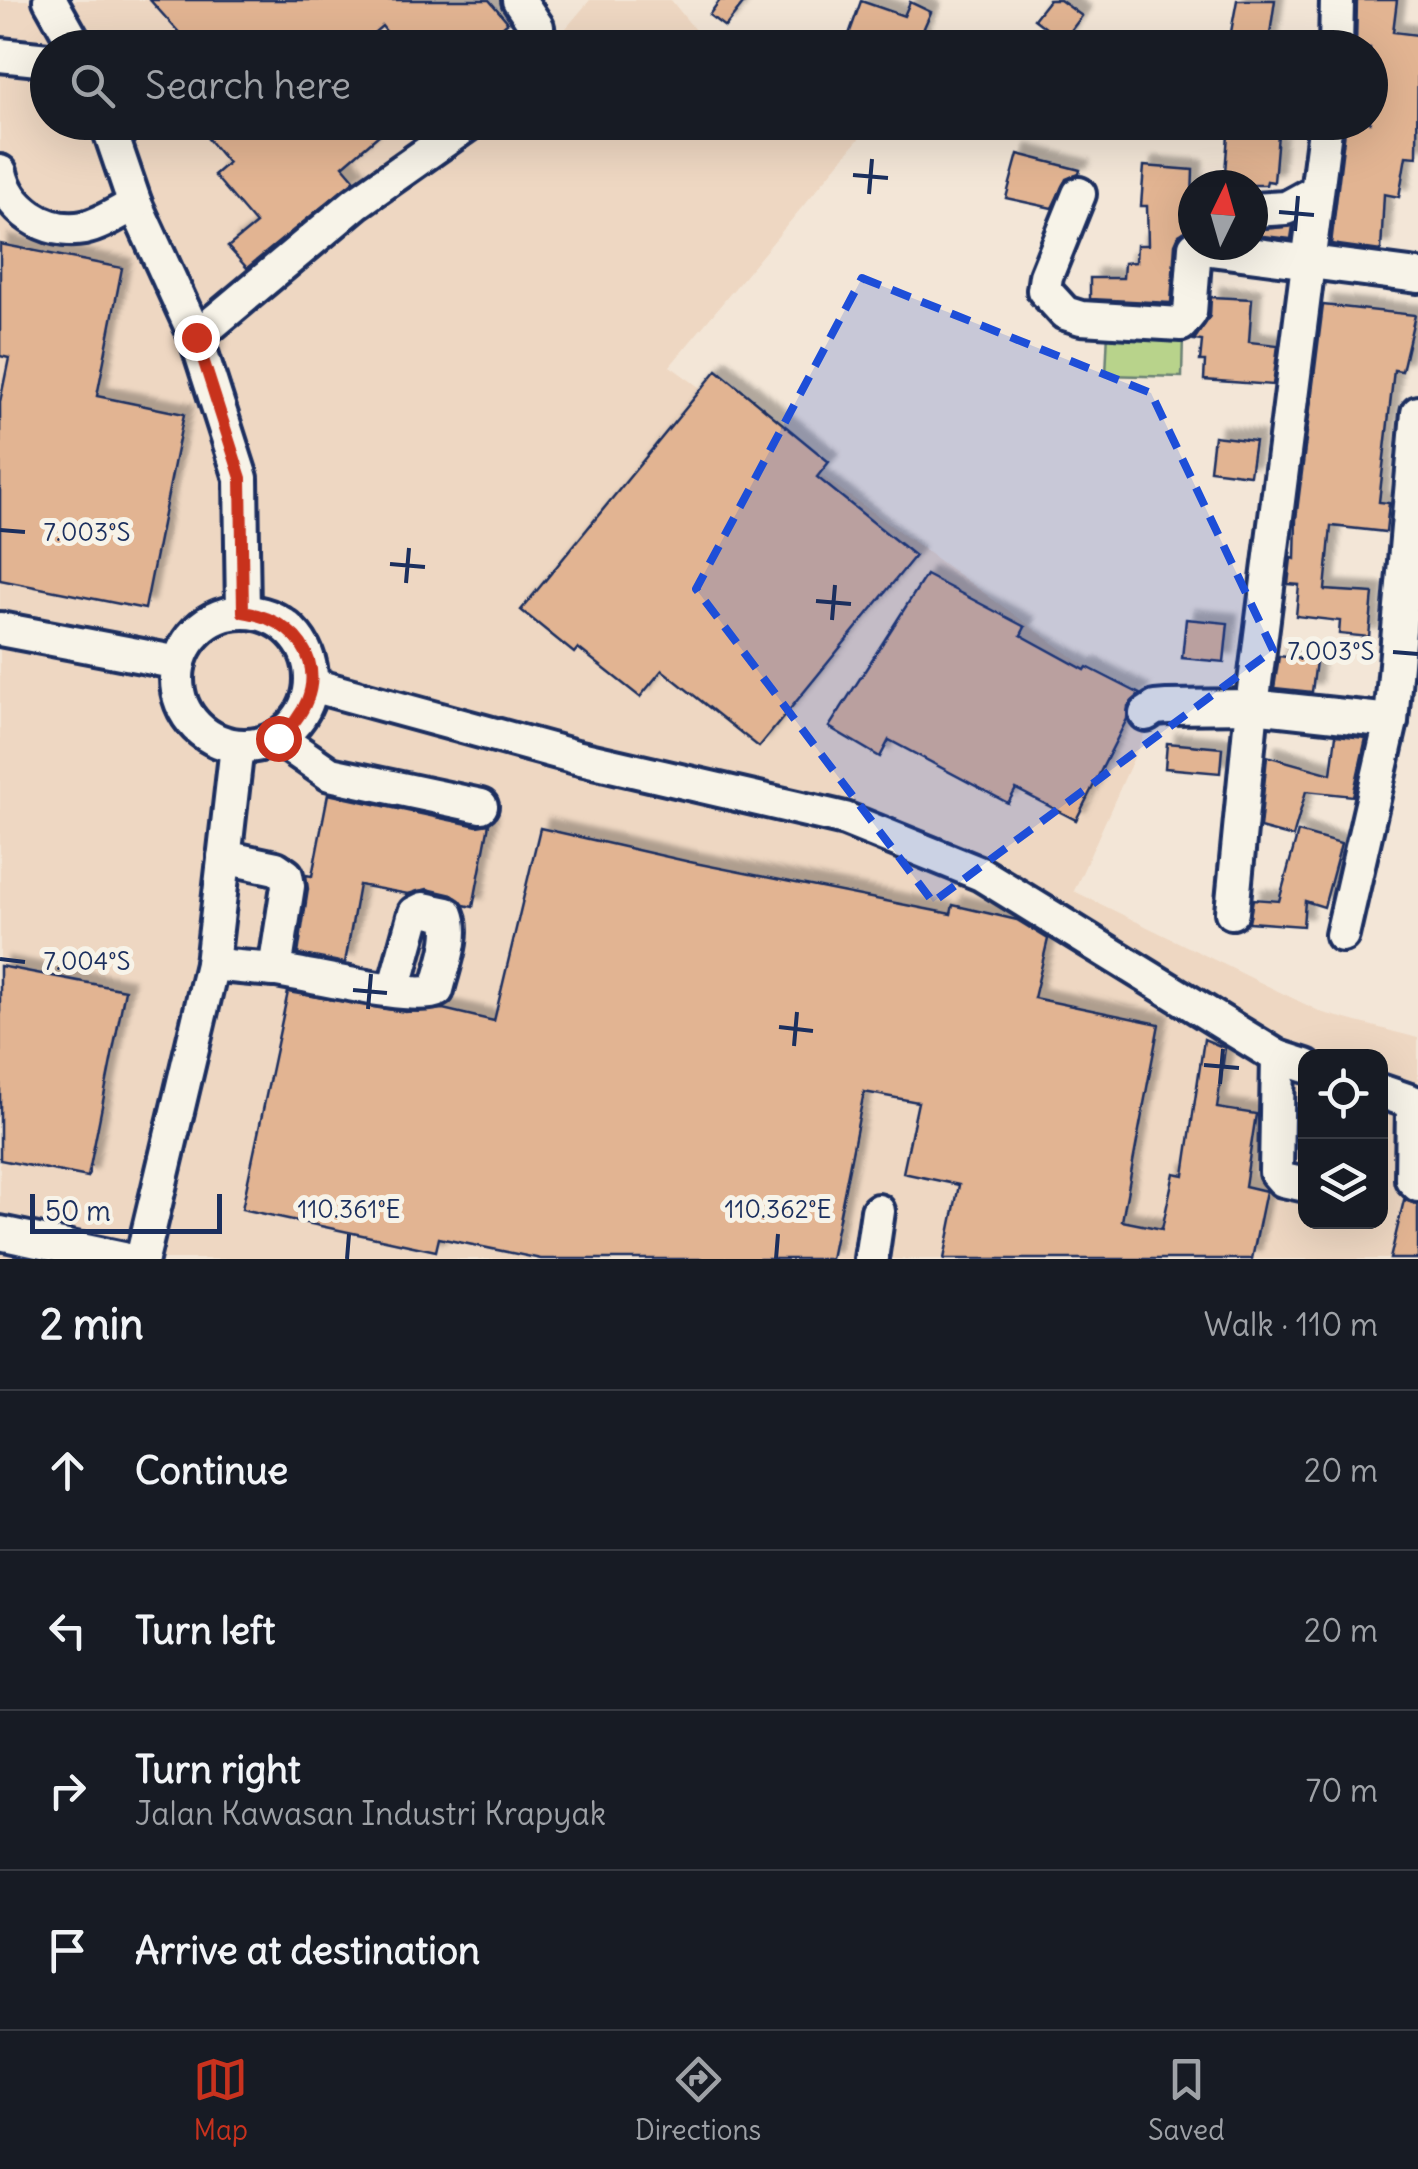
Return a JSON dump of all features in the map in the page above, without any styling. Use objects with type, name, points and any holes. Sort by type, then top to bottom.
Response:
[{"type":"street","points":[[50,0],[68,30]]},
{"type":"street","points":[[519,0],[537,30]]},
{"type":"street","points":[[1337,30],[1338,0]]},
{"type":"street","points":[[0,56],[30,58]]},
{"type":"street","points":[[113,140],[135,204],[196,337],[241,478],[243,612]]},
{"type":"street","points":[[196,337],[356,202],[445,140]]},
{"type":"street","points":[[1232,912],[1252,706],[1323,140]]},
{"type":"street","points":[[0,172],[2,184],[26,217],[51,226],[82,228],[135,204]]},
{"type":"street","points":[[1268,209],[1286,208],[1316,191]]},
{"type":"street","points":[[1079,194],[1044,290],[1065,313],[1081,318],[1181,324],[1190,313],[1194,260]]},
{"type":"street","points":[[1268,255],[1418,276]]},
{"type":"street","points":[[1342,936],[1391,720],[1418,412]]},
{"type":"street","points":[[243,612],[265,615],[285,626],[301,642],[310,663],[312,686],[295,724],[278,738],[258,745],[237,746],[215,740],[196,726],[183,708],[177,686],[179,663],[188,643],[202,627],[221,616],[243,612]]},
{"type":"street","points":[[0,629],[179,663]]},
{"type":"street","points":[[312,686],[576,757],[845,819],[981,874],[1292,1062],[1276,1172],[1283,1180],[1298,1183]]},
{"type":"street","points":[[1146,714],[1168,707],[1252,706],[1391,720]]},
{"type":"street","points":[[278,738],[330,774],[481,806]]},
{"type":"street","points":[[142,1259],[212,964],[237,746]]},
{"type":"street","points":[[224,856],[276,868],[286,875],[288,886],[275,970]]},
{"type":"street","points":[[212,964],[394,990]]},
{"type":"street","points":[[1388,1094],[1416,1103],[1412,1179],[1418,1184]]},
{"type":"street","points":[[871,1259],[878,1210]]},
{"type":"street","points":[[0,1233],[123,1259]]},
{"type":"highlighted area","points":[[862,278],[1151,393],[1273,650],[933,902],[696,589]]},
{"type":"shaded area","points":[[0,0],[481,0],[505,30],[30,30],[30,140],[858,140],[670,366],[1153,715],[1074,891],[1323,1013],[1418,1038],[1418,1259],[0,1259]]},
{"type":"shaded area","points":[[590,0],[671,0],[695,30],[564,30]]},
{"type":"green space","points":[[1108,331],[1183,334],[1182,377],[1106,375]]},
{"type":"building","points":[[150,0],[489,0],[508,22],[498,30],[385,30],[382,26],[377,30],[177,30]]},
{"type":"building","points":[[720,0],[746,0],[725,27],[709,15]]},
{"type":"building","points":[[1049,0],[1060,0],[1082,16],[1071,30],[1048,30],[1034,19]]},
{"type":"building","points":[[1237,0],[1275,0],[1271,30],[1231,30]]},
{"type":"building","points":[[1357,0],[1397,0],[1393,32],[1418,35],[1417,157],[1406,156],[1399,197],[1384,194],[1381,251],[1331,244],[1344,140],[1388,140],[1388,30],[1356,30]]},
{"type":"building","points":[[861,1],[904,16],[910,2],[931,12],[923,30],[851,30]]},
{"type":"building","points":[[209,140],[373,140],[343,166],[355,180],[247,268],[228,247],[256,224],[214,175],[228,163]]},
{"type":"building","points":[[1228,140],[1278,140],[1274,182],[1268,181],[1268,170],[1225,170]]},
{"type":"building","points":[[1018,154],[1080,170],[1079,174],[1066,179],[1052,208],[1006,198]]},
{"type":"building","points":[[1144,166],[1193,170],[1178,170],[1178,237],[1171,303],[1090,299],[1090,278],[1123,278],[1124,263],[1136,262],[1137,245],[1148,245],[1147,206],[1141,206]]},
{"type":"building","points":[[1293,226],[1291,239],[1268,237],[1268,229]]},
{"type":"building","points":[[0,244],[122,268],[97,396],[184,414],[145,609],[0,580],[0,402],[9,358],[0,356]]},
{"type":"building","points":[[1211,297],[1252,299],[1249,342],[1278,345],[1273,385],[1204,380],[1205,361],[1200,361],[1202,341],[1194,340],[1210,316]]},
{"type":"building","points":[[1323,305],[1415,315],[1402,371],[1394,370],[1379,502],[1389,503],[1386,532],[1331,526],[1325,590],[1373,593],[1369,637],[1339,634],[1340,621],[1296,616],[1299,585],[1288,584],[1291,558],[1295,559],[1296,519]]},
{"type":"building","points":[[717,370],[829,462],[817,477],[915,556],[759,747],[662,670],[640,697],[578,648],[574,653],[521,610]]},
{"type":"building","points":[[1214,436],[1255,441],[1250,475],[1210,470]]},
{"type":"building","points":[[926,575],[1025,627],[1021,635],[1140,694],[1128,706],[1127,719],[1076,820],[1016,789],[1008,803],[889,740],[880,757],[829,727]]},
{"type":"building","points":[[1186,619],[1228,623],[1224,662],[1182,658]]},
{"type":"building","points":[[1279,656],[1316,661],[1312,692],[1274,688]]},
{"type":"building","points":[[1336,735],[1366,738],[1353,796],[1306,791],[1293,837],[1260,828],[1267,756],[1331,774]]},
{"type":"building","points":[[1167,743],[1222,748],[1220,773],[1165,768]]},
{"type":"building","points":[[328,794],[477,826],[489,824],[473,907],[452,895],[427,889],[408,894],[359,885],[345,963],[298,954],[308,889],[306,875],[312,876]]},
{"type":"building","points":[[540,828],[951,914],[953,905],[1017,920],[1048,939],[1034,998],[1159,1024],[1122,1221],[1162,1229],[1174,1173],[1184,1175],[1204,1039],[1225,1048],[1217,1108],[1256,1114],[1245,1186],[1266,1191],[1252,1259],[944,1259],[959,1185],[903,1173],[918,1102],[864,1092],[831,1259],[541,1259],[439,1238],[436,1251],[242,1209],[288,992],[405,1012],[443,1009],[494,1021]]},
{"type":"building","points":[[1298,832],[1341,844],[1324,907],[1305,901],[1303,926],[1249,922],[1253,899],[1279,901]]},
{"type":"building","points":[[0,966],[125,990],[88,1177],[0,1160]]},
{"type":"building","points":[[1404,1200],[1418,1204],[1418,1259],[1390,1259]]},
{"type":"route","points":[[196,337],[241,478],[243,612],[265,615],[285,626],[301,642],[310,663],[312,686],[306,706],[295,724],[278,738]]}]
